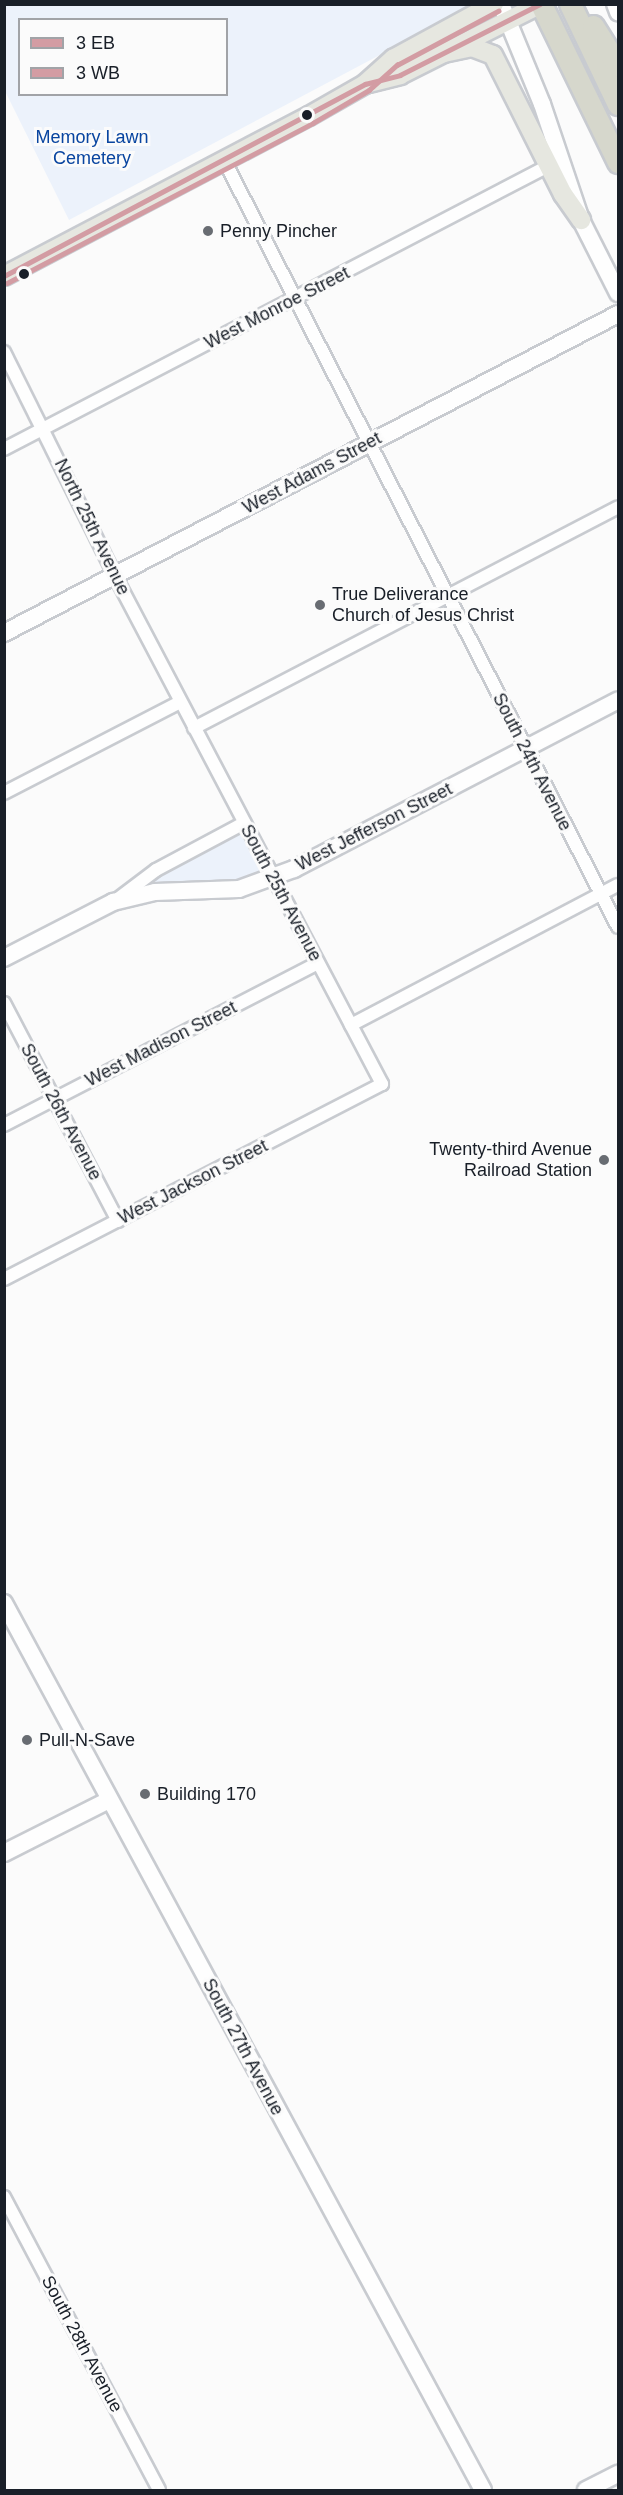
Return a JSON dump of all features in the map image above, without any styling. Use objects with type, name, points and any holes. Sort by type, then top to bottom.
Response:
[{"type":"highway","points":[[541,4],[615,155],[618,171]]},
{"type":"highway","points":[[570,4],[618,104]]},
{"type":"highway","points":[[580,4],[618,66]]},
{"type":"main road","points":[[4,276],[365,84],[393,59],[494,4]]},
{"type":"main road","points":[[365,84],[400,75],[444,53],[510,13],[541,4]]},
{"type":"main road","points":[[444,53],[472,47],[493,55],[549,166],[581,220]]},
{"type":"street","points":[[615,4],[618,12]]},
{"type":"street","points":[[510,13],[581,220],[618,293]]},
{"type":"street","name":"South 24th Avenue","points":[[224,160],[618,927]]},
{"type":"street","name":"West Monroe Street","points":[[4,449],[549,166]]},
{"type":"street","name":"West Adams Street","points":[[4,633],[618,314]]},
{"type":"street","name":"North 25th Avenue","points":[[4,352],[180,702]]},
{"type":"street","points":[[194,728],[618,507]]},
{"type":"street","name":"West Jefferson Street","points":[[113,902],[155,892],[239,890],[273,877],[618,700]]},
{"type":"street","points":[[4,793],[180,702]]},
{"type":"street","name":"South 25th Avenue","points":[[180,702],[382,1084]]},
{"type":"street","name":"West Jefferson Street","points":[[4,958],[113,902],[156,870],[244,823]]},
{"type":"street","points":[[351,1025],[618,885]]},
{"type":"street","name":"West Madison Street","points":[[4,1125],[318,963]]},
{"type":"street","name":"South 26th Avenue","points":[[4,1003],[118,1221]]},
{"type":"street","name":"West Jackson Street","points":[[4,1279],[382,1084]]},
{"type":"street","name":"South 27th Avenue","points":[[4,1603],[483,2490]]},
{"type":"street","points":[[4,1853],[109,1800]]},
{"type":"street","name":"South 28th Avenue","points":[[4,2197],[159,2490]]},
{"type":"street","points":[[586,2490],[618,2474]]},
{"type":"green space","name":"Memory Lawn Cemetery","points":[[5,5],[474,5],[69,220],[5,91]]},
{"type":"green space","points":[[244,823],[273,877],[155,892],[140,883]]},
{"type":"transit line","points":[[4,276],[365,84],[400,75],[540,4]]},
{"type":"transit line","points":[[7,283],[313,123],[369,90],[397,65],[498,11]]},
{"type":"place","name":"Penny Pincher","points":[[208,231]]},
{"type":"place","name":"True Deliverance Church of Jesus Christ","points":[[320,605]]},
{"type":"place","name":"Twenty-third Avenue Railroad Station","points":[[604,1160]]},
{"type":"place","name":"Pull-N-Save","points":[[27,1740]]},
{"type":"place","name":"Building 170","points":[[145,1794]]}]
